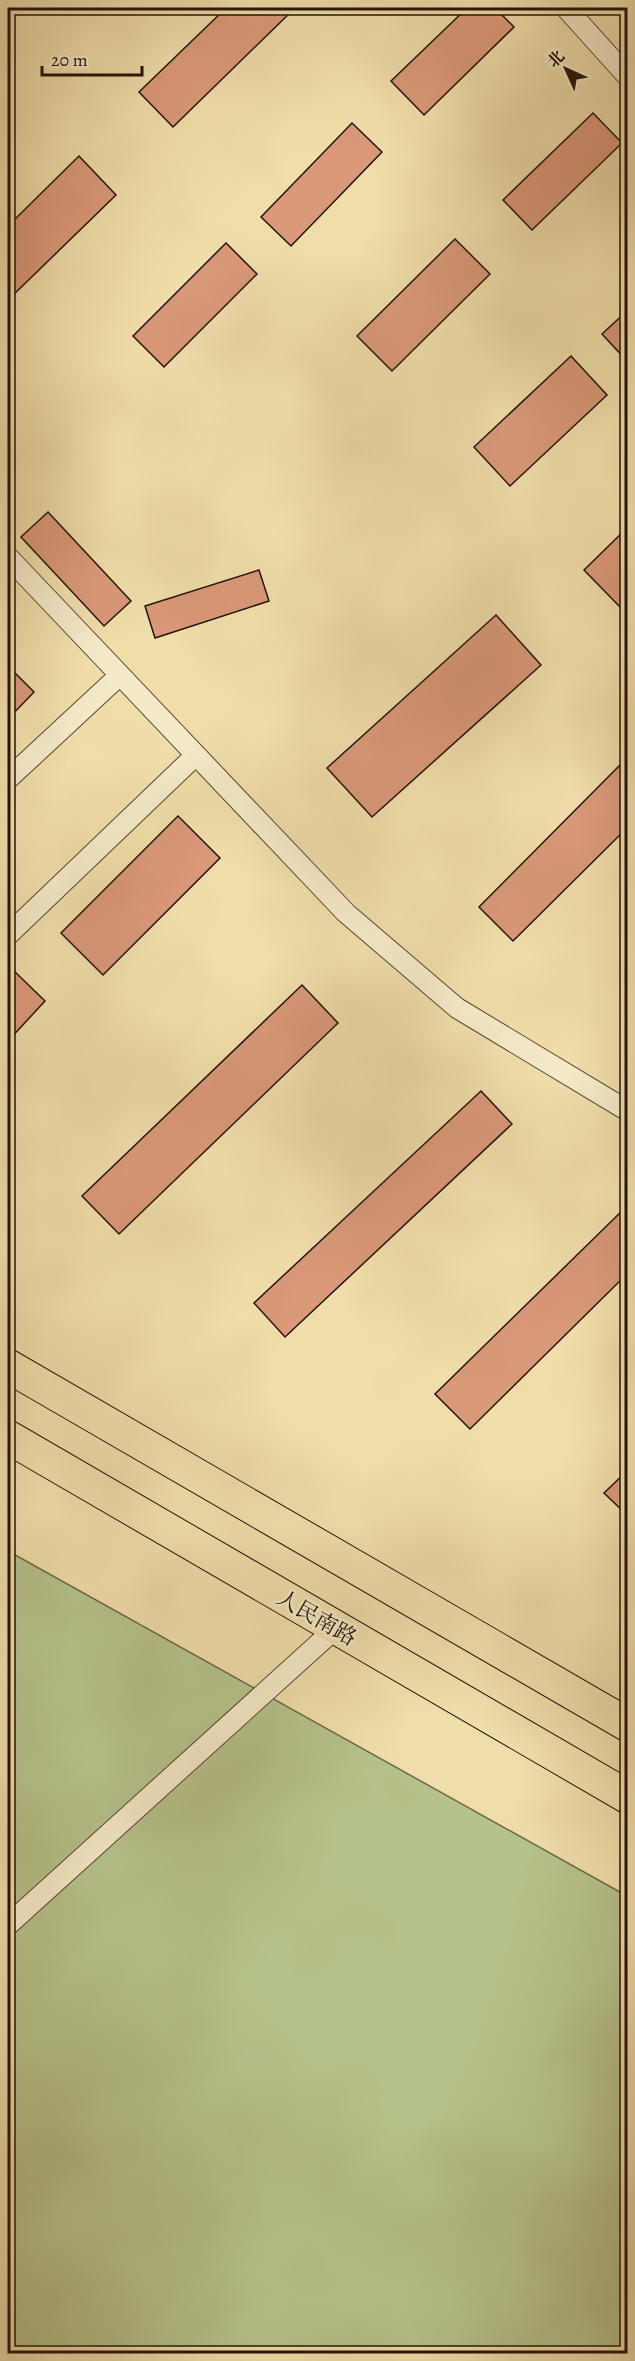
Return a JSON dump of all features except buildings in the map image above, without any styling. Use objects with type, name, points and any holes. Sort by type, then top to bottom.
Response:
[{"type":"main road","points":[[8,1366],[627,1725]]},
{"type":"main road","name":"人民南路","points":[[8,1437],[627,1797]]},
{"type":"lane","points":[[566,8],[627,77]]},
{"type":"lane","points":[[8,557],[346,913],[457,1008],[627,1111]]},
{"type":"lane","points":[[8,779],[120,675]]},
{"type":"lane","points":[[8,935],[196,755]]},
{"type":"lane","points":[[8,1925],[336,1629]]},
{"type":"green space","points":[[8,1551],[627,1896],[627,2353],[8,2353]]}]
